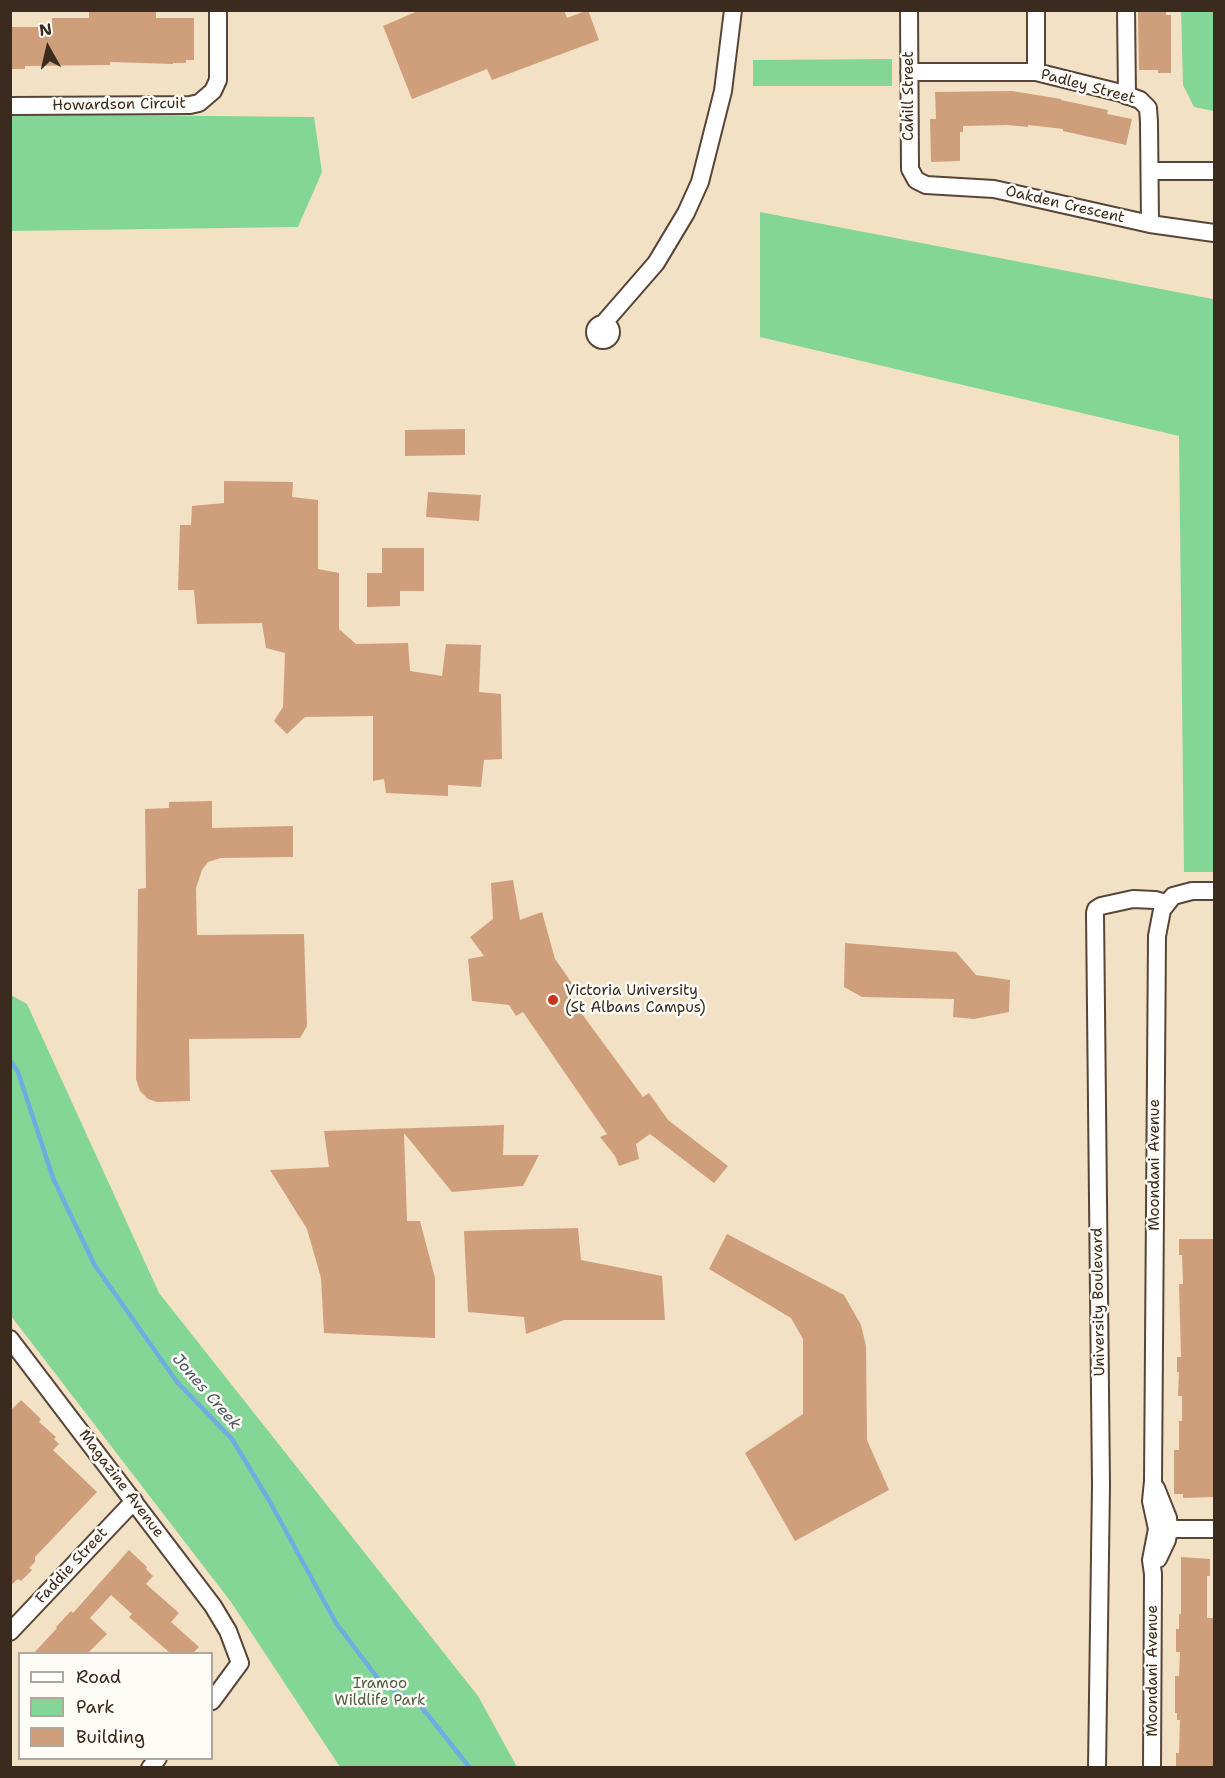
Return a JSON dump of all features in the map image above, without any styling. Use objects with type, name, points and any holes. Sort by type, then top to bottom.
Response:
[{"type":"street","name":"Howardson Circuit","points":[[10,106],[190,105],[199,103],[213,91],[218,80],[218,10]]},
{"type":"street","points":[[607,326],[619,306],[656,263],[686,213],[700,182],[723,91],[733,10]]},
{"type":"street","name":"Cahill Street","points":[[909,10],[910,169],[916,180]]},
{"type":"street","points":[[1036,10],[1036,72]]},
{"type":"street","points":[[1126,10],[1127,96]]},
{"type":"street","name":"Padley Street","points":[[909,72],[1036,72],[1140,100],[1148,108],[1150,224]]},
{"type":"street","points":[[1150,171],[1215,171]]},
{"type":"street","name":"Oakden Crescent","points":[[916,180],[926,184],[994,189],[1150,224],[1215,233]]},
{"type":"street","points":[[1166,903],[1173,896],[1182,893],[1215,891]]},
{"type":"street","name":"University Boulevard","points":[[1097,1767],[1101,1485],[1095,913],[1096,909],[1101,906],[1133,899],[1166,903]]},
{"type":"street","name":"Moondani Avenue","points":[[1152,1767],[1152,1549],[1163,1529],[1151,1501],[1154,1481],[1157,936],[1162,910],[1166,903]]},
{"type":"street","name":"Magazine Avenue","points":[[10,1339],[213,1606],[228,1632],[240,1663],[213,1700]]},
{"type":"street","name":"Faddie Street","points":[[13,1623],[134,1501]]},
{"type":"street","points":[[1163,1529],[1215,1529]]},
{"type":"green space","points":[[1181,11],[1214,11],[1214,111],[1194,107],[1183,85]]},
{"type":"green space","points":[[892,59],[892,86],[753,86],[753,60]]},
{"type":"green space","points":[[10,114],[314,117],[322,172],[298,227],[11,231]]},
{"type":"green space","points":[[760,212],[1213,299],[1214,872],[1184,872],[1179,436],[760,337]]},
{"type":"green space","name":"Iramoo Wildlife Park","points":[[11,995],[27,1004],[159,1293],[478,1696],[517,1767],[340,1767],[231,1602],[11,1316]]},
{"type":"building","points":[[89,10],[156,10],[156,18],[194,18],[194,60],[173,64],[110,62],[110,65],[25,66],[25,69],[10,69],[10,27],[52,27],[52,18],[89,18]]},
{"type":"building","points":[[420,10],[564,10],[567,18],[588,10],[599,40],[492,80],[487,69],[412,99],[383,26]]},
{"type":"building","points":[[1138,10],[1166,10],[1166,15],[1171,15],[1171,73],[1139,70]]},
{"type":"building","points":[[1012,91],[1061,99],[1108,110],[1107,114],[1132,119],[1126,145],[1063,131],[1063,129],[1028,125],[1028,127],[963,126],[963,132],[960,132],[960,161],[931,162],[930,119],[936,119],[935,92]]},
{"type":"building","points":[[465,429],[465,455],[405,456],[405,430]]},
{"type":"building","points":[[224,481],[293,482],[292,497],[318,500],[318,569],[339,573],[339,629],[356,644],[408,643],[410,671],[442,676],[446,644],[481,645],[479,692],[501,694],[502,759],[484,760],[481,787],[448,785],[448,796],[386,793],[384,779],[373,781],[373,716],[305,717],[287,734],[274,721],[283,707],[285,653],[266,648],[262,623],[197,624],[194,590],[178,590],[180,525],[191,525],[192,506],[224,503]]},
{"type":"building","points":[[428,492],[481,495],[479,521],[426,517]]},
{"type":"building","points":[[382,548],[424,548],[424,591],[400,591],[400,606],[367,607],[367,573],[382,573]]},
{"type":"building","points":[[212,801],[212,828],[293,826],[293,857],[221,858],[208,862],[202,870],[196,888],[197,935],[304,934],[307,1026],[300,1038],[189,1039],[190,1101],[157,1102],[148,1099],[140,1091],[136,1079],[138,889],[146,888],[145,809],[169,808],[169,802]]},
{"type":"building","points":[[513,880],[520,920],[542,912],[555,959],[576,989],[568,995],[643,1097],[649,1093],[668,1120],[728,1166],[714,1183],[650,1134],[636,1144],[639,1159],[619,1166],[615,1156],[600,1137],[607,1134],[523,1012],[516,1016],[509,1005],[472,1001],[468,959],[484,956],[470,937],[493,919],[491,883]]},
{"type":"building","points":[[845,943],[956,952],[976,975],[1010,980],[1009,1012],[974,1019],[953,1017],[954,999],[862,997],[844,987]]},
{"type":"building","points":[[504,1125],[503,1155],[539,1155],[523,1186],[452,1192],[404,1133],[407,1221],[420,1221],[435,1278],[435,1338],[324,1333],[321,1278],[307,1229],[270,1170],[329,1167],[324,1131]]},
{"type":"building","points":[[578,1228],[581,1260],[662,1276],[665,1320],[564,1320],[526,1334],[524,1317],[468,1312],[464,1231]]},
{"type":"building","points":[[727,1234],[844,1295],[861,1325],[866,1346],[867,1440],[889,1490],[795,1541],[745,1453],[803,1414],[803,1339],[791,1318],[709,1269]]},
{"type":"building","points":[[1179,1239],[1215,1239],[1215,1497],[1183,1498],[1183,1494],[1174,1494],[1174,1450],[1179,1450],[1179,1421],[1182,1421],[1182,1396],[1178,1396],[1179,1372],[1177,1372],[1177,1357],[1181,1357],[1179,1284],[1183,1284]]},
{"type":"building","points":[[21,1400],[41,1419],[39,1422],[56,1437],[54,1439],[59,1444],[53,1450],[97,1492],[35,1557],[35,1562],[29,1568],[32,1570],[21,1581],[18,1579],[10,1586],[10,1411]]},
{"type":"building","points":[[129,1550],[153,1576],[146,1584],[179,1613],[171,1622],[199,1647],[194,1652],[169,1652],[129,1617],[132,1614],[111,1595],[90,1618],[107,1634],[89,1652],[35,1652],[71,1611],[73,1613]]},
{"type":"building","points":[[1181,1557],[1210,1559],[1210,1576],[1207,1576],[1207,1618],[1215,1618],[1215,1767],[1176,1767],[1176,1753],[1179,1753],[1180,1720],[1177,1720],[1177,1713],[1175,1713],[1175,1676],[1179,1676],[1180,1652],[1176,1652],[1176,1629],[1179,1629],[1179,1614],[1181,1614]]},
{"type":"waterway","name":"Jones Creek","points":[[10,1060],[18,1072],[53,1178],[94,1264],[177,1382],[232,1439],[270,1502],[336,1623],[376,1676],[397,1693],[416,1700],[470,1768]]},
{"type":"place","name":"Victoria University (St Albans Campus)","points":[[553,1000]]}]
